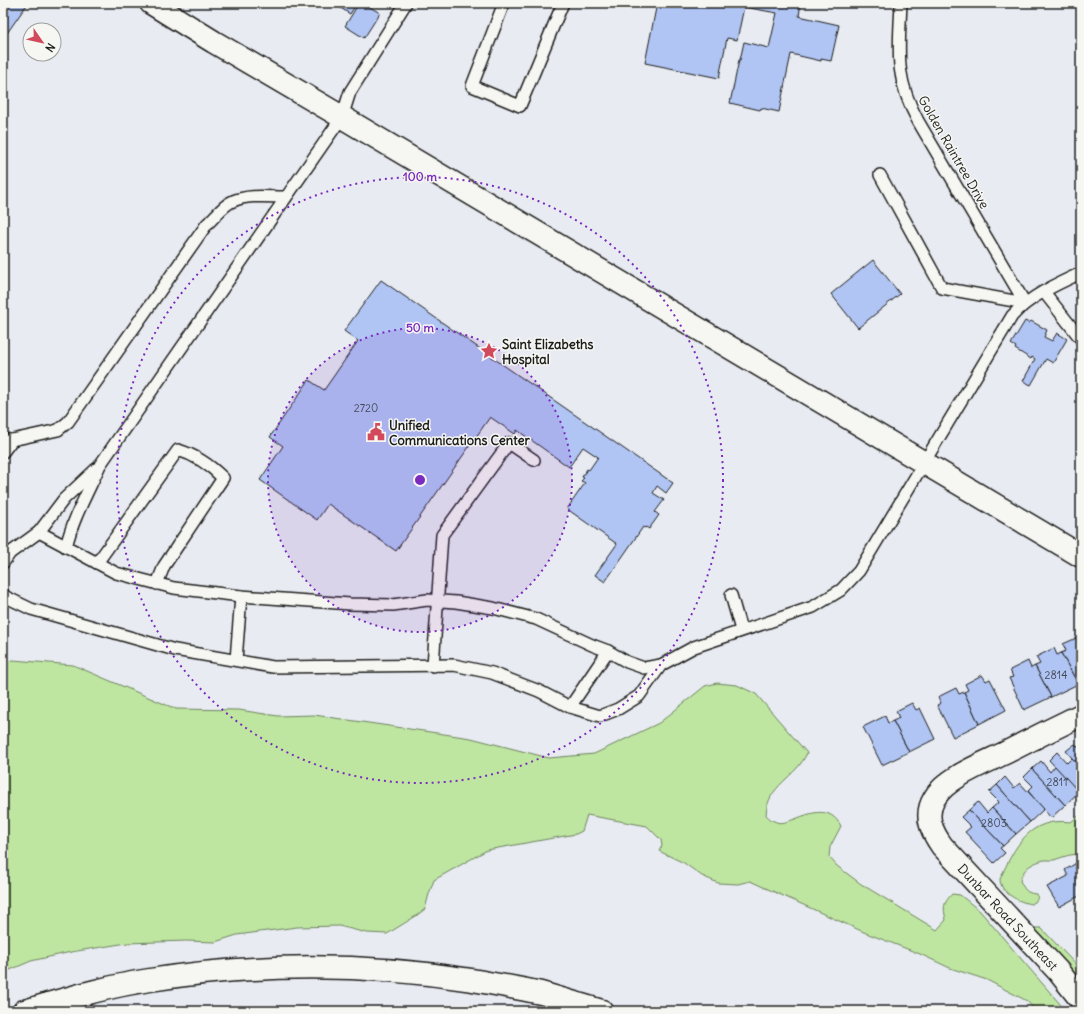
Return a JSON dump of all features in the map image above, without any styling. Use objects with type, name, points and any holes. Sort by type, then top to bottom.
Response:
[{"type":"main road","points":[[151,3],[214,42],[1081,556]]},
{"type":"main road","name":"Dunbar Road Southeast","points":[[1081,715],[957,777],[938,793],[931,804],[928,818],[937,840],[1058,971],[1081,1000]]},
{"type":"main road","points":[[24,1011],[108,988],[150,980],[228,970],[267,967],[349,967],[425,973],[505,986],[540,993],[602,1011]]},
{"type":"lane","points":[[66,547],[75,519],[100,465],[342,117],[350,92],[406,3]]},
{"type":"lane","points":[[504,3],[472,86],[520,106],[563,3]]},
{"type":"lane","name":"Golden Raintree Drive","points":[[901,3],[899,56],[900,69],[906,96],[918,121],[1026,303]]},
{"type":"lane","points":[[880,175],[942,288],[1026,303]]},
{"type":"lane","points":[[3,452],[7,440],[58,430],[68,422],[207,224],[232,201],[248,197],[286,197]]},
{"type":"lane","points":[[39,532],[116,573],[174,588],[241,596],[350,604],[393,605],[427,600],[456,602],[494,608],[536,619],[608,651],[627,662],[644,668],[661,665],[694,647],[813,607],[841,590],[859,571],[1012,316],[1026,303],[1081,273]]},
{"type":"lane","points":[[1044,292],[1081,339]]},
{"type":"lane","points":[[434,666],[442,535],[509,443],[534,460]]},
{"type":"lane","points":[[97,563],[178,450],[187,453],[214,469],[223,478],[164,566],[157,584]]},
{"type":"lane","points":[[3,563],[10,553],[39,532],[64,499],[100,465]]},
{"type":"lane","points":[[3,594],[31,609],[175,650],[273,667],[454,665],[492,673],[539,691],[570,707],[600,716],[618,709],[639,696],[661,665]]},
{"type":"lane","points":[[731,595],[741,630]]},
{"type":"lane","points":[[236,660],[241,596]]},
{"type":"lane","points":[[570,707],[608,651]]},
{"type":"green space","points":[[13,660],[73,665],[176,709],[239,710],[278,716],[314,715],[471,738],[549,758],[594,754],[659,723],[705,686],[717,683],[737,685],[756,694],[807,753],[802,762],[771,796],[767,816],[773,821],[782,823],[808,814],[821,812],[832,815],[841,826],[830,847],[829,857],[837,866],[861,884],[937,930],[946,920],[944,906],[947,900],[952,894],[960,895],[980,911],[1066,1011],[1036,1011],[1027,1001],[987,980],[950,968],[920,954],[866,933],[750,881],[738,884],[718,883],[702,876],[684,863],[659,851],[662,846],[661,840],[647,826],[587,815],[582,831],[576,834],[487,850],[434,880],[425,909],[387,934],[367,933],[339,926],[297,927],[237,935],[215,942],[186,941],[127,943],[71,952],[31,961],[3,973],[3,662]]},
{"type":"green space","points":[[1081,814],[1081,855],[1071,855],[1054,860],[1044,860],[1026,869],[1021,876],[1020,881],[1026,890],[1030,893],[1036,894],[1038,898],[1035,902],[1031,904],[1021,901],[1007,893],[1003,889],[1000,879],[1012,855],[1025,836],[1044,824],[1071,822]]},
{"type":"green space","points":[[1033,928],[1041,928],[1081,970],[1081,989],[1036,939]]},
{"type":"building","points":[[3,3],[28,3],[3,39]]},
{"type":"building","points":[[337,3],[357,3],[350,14],[336,5]]},
{"type":"building","points":[[359,3],[363,3],[380,13],[364,38],[345,26]]},
{"type":"building","points":[[657,3],[801,3],[799,16],[839,25],[831,61],[821,59],[821,61],[791,54],[779,112],[761,108],[760,110],[730,103],[744,42],[769,48],[777,13],[744,7],[737,40],[727,38],[719,78],[645,63]]},
{"type":"building","points":[[873,260],[900,294],[858,328],[831,294]]},
{"type":"building","name":"Unified Communications Center","points":[[381,280],[673,483],[666,493],[657,486],[653,493],[664,500],[655,512],[659,515],[649,529],[643,527],[605,582],[595,575],[617,544],[567,509],[585,483],[581,481],[584,478],[582,477],[598,457],[583,447],[569,467],[517,430],[515,434],[490,417],[396,551],[328,504],[317,520],[260,480],[283,446],[270,437],[309,380],[324,390],[358,341],[344,331]]},
{"type":"building","points":[[1025,321],[1029,323],[1031,321],[1047,330],[1044,337],[1052,341],[1057,333],[1067,339],[1053,363],[1046,359],[1031,385],[1023,381],[1035,359],[1032,357],[1031,359],[1015,349],[1016,347],[1011,344]]},
{"type":"building","points":[[1081,636],[1081,683],[1078,684],[1061,653],[1066,651],[1063,644]]},
{"type":"building","points":[[1054,648],[1057,655],[1061,653],[1078,684],[1051,697],[1035,666],[1040,664],[1036,657]]},
{"type":"building","points":[[1028,661],[1031,668],[1035,666],[1051,697],[1024,710],[1009,678],[1013,677],[1010,670]]},
{"type":"building","points":[[982,675],[986,681],[990,679],[1006,710],[979,724],[964,692],[968,690],[965,684]]},
{"type":"building","points":[[956,688],[959,694],[964,692],[979,724],[953,737],[937,705],[941,703],[938,697]]},
{"type":"building","points":[[912,703],[916,710],[920,708],[935,739],[909,752],[893,721],[899,718],[896,711]]},
{"type":"building","points":[[885,716],[888,723],[893,721],[909,752],[882,765],[863,727]]},
{"type":"building","points":[[1075,744],[1081,750],[1081,768],[1066,751]]},
{"type":"building","points":[[1057,752],[1067,763],[1072,758],[1081,768],[1081,795],[1049,760]]},
{"type":"building","points":[[1041,761],[1050,772],[1055,766],[1079,792],[1065,805],[1032,769]]},
{"type":"building","points":[[1032,769],[1065,805],[1051,818],[1028,791],[1033,786],[1024,777]]},
{"type":"building","points":[[1005,777],[1014,788],[1020,783],[1044,809],[1030,822],[997,785]]},
{"type":"building","points":[[997,785],[1030,822],[1016,834],[992,808],[999,802],[989,792]]},
{"type":"building","points":[[978,802],[987,813],[992,808],[1016,834],[1003,846],[969,810]]},
{"type":"building","points":[[969,810],[1003,846],[1000,848],[1005,853],[994,863],[965,832],[971,827],[961,817]]},
{"type":"building","points":[[1078,862],[1081,868],[1081,895],[1059,907],[1047,887],[1068,876],[1065,870]]},
{"type":"place","name":"Saint Elizabeths Hospital","points":[[489,351]]},
{"type":"place","name":"Unified Communications Center","points":[[376,432]]}]
